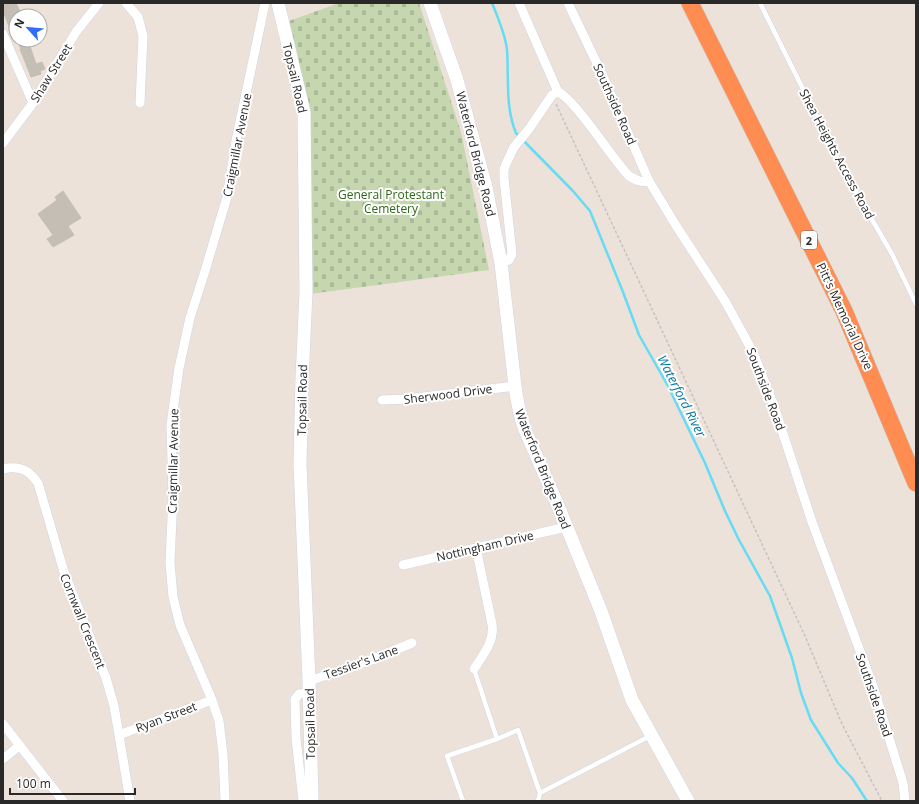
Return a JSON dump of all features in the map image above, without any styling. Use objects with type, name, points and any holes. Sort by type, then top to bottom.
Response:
[{"type":"highway","name":"Pitt's Memorial Drive","points":[[690,3],[844,311],[916,483]]},
{"type":"highway","name":"Pitt's Memorial Drive","points":[[702,3],[855,309],[916,454]]},
{"type":"main road","name":"Topsail Road","points":[[278,3],[304,112],[306,292],[300,464],[312,801]]},
{"type":"main road","name":"Waterford Bridge Road","points":[[430,3],[447,49],[470,124],[486,187],[501,263],[518,405],[525,430],[557,502],[600,611],[632,700],[688,801]]},
{"type":"street","name":"Shaw Street","points":[[3,143],[33,103],[76,32],[99,3]]},
{"type":"street","points":[[126,3],[138,17],[142,36],[140,103]]},
{"type":"street","name":"Craigmillar Avenue","points":[[225,801],[223,754],[219,721],[212,700],[180,625],[173,597],[170,563],[173,495],[171,425],[179,368],[190,318],[227,197],[236,141],[265,3]]},
{"type":"street","points":[[519,3],[558,92],[578,110],[629,176],[643,182],[649,181]]},
{"type":"street","name":"Southside Road","points":[[568,3],[603,76],[649,181],[725,301],[753,352],[774,406],[812,522],[875,692],[903,783],[905,801]]},
{"type":"street","points":[[3,34],[33,103]]},
{"type":"street","points":[[501,263],[509,260],[512,254],[504,170],[514,147],[529,129],[547,101],[552,95],[558,92]]},
{"type":"street","name":"Sherwood Drive","points":[[382,400],[408,399],[515,386]]},
{"type":"street","name":"Cornwall Crescent","points":[[3,469],[13,467],[26,470],[38,483],[64,572],[106,678],[114,706],[130,801]]},
{"type":"street","name":"Nottingham Drive","points":[[403,565],[566,526]]},
{"type":"street","points":[[474,669],[489,644],[493,634],[476,548]]},
{"type":"street","name":"Tessier's Lane","points":[[303,801],[297,745],[295,699],[309,687],[412,643]]},
{"type":"street","name":"Ryan Street","points":[[119,735],[212,700]]},
{"type":"street","points":[[3,724],[63,801]]},
{"type":"street","points":[[3,759],[19,746]]},
{"type":"lane","name":"Shea Heights Access Road","points":[[760,3],[845,173],[892,254],[916,304]]},
{"type":"lane","points":[[474,669],[497,739]]},
{"type":"lane","points":[[463,801],[447,756],[497,739],[518,730],[540,793],[538,801]]},
{"type":"lane","points":[[540,793],[651,735]]},
{"type":"path","points":[[556,104],[805,636],[842,724],[882,801]]},
{"type":"green space","name":"General Protestant Cemetery","points":[[339,3],[419,3],[461,132],[489,270],[310,294],[309,110],[289,21]]},
{"type":"building","points":[[3,3],[16,3],[18,8],[8,8],[8,24],[3,10]]},
{"type":"building","points":[[31,48],[36,64],[42,62],[45,69],[40,71],[41,74],[31,77],[21,49]]},
{"type":"building","points":[[63,191],[81,218],[68,226],[74,235],[53,247],[47,239],[53,235],[38,214],[57,200],[55,197]]},
{"type":"waterway","name":"Waterford River","points":[[492,3],[505,39],[508,60],[508,92],[510,113],[516,133],[573,191],[590,211],[639,335],[668,386],[705,463],[739,540],[770,596],[792,658],[801,693],[811,720],[838,763],[852,778],[867,801]]}]
